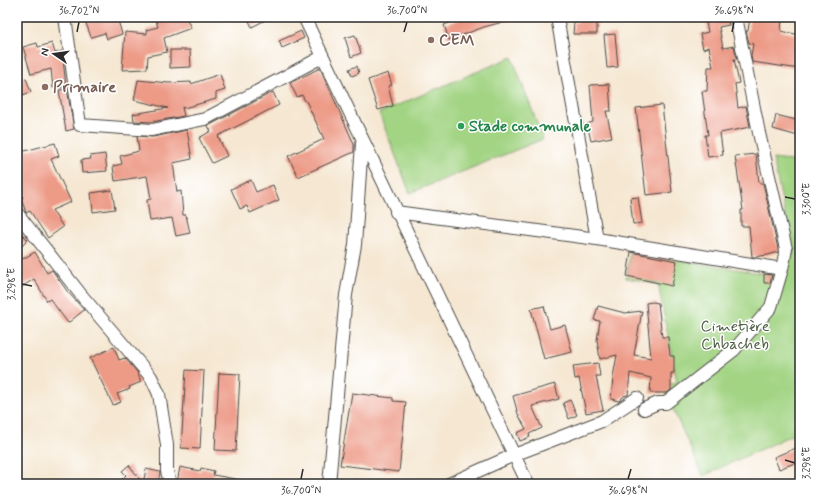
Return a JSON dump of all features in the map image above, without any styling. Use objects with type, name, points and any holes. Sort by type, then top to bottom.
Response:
[{"type":"street","points":[[65,17],[80,125],[152,130],[205,119],[322,57]]},
{"type":"street","points":[[304,17],[362,142],[528,484]]},
{"type":"street","points":[[557,17],[596,239]]},
{"type":"street","points":[[644,409],[658,403],[666,403],[734,350],[771,307],[782,269],[786,249],[736,17]]},
{"type":"street","points":[[329,484],[346,295],[356,245],[362,142]]},
{"type":"street","points":[[396,212],[596,239],[782,269]]},
{"type":"street","points":[[17,213],[82,296],[151,377],[159,394],[167,444],[167,471],[170,484]]},
{"type":"street","points":[[449,484],[514,454],[602,421],[637,398]]},
{"type":"green space","name":"Stade communale","points":[[512,57],[543,139],[410,193],[379,113]]},
{"type":"green space","name":"Cimetière Chbacheb","points":[[773,159],[800,162],[800,431],[703,476],[663,387],[677,382],[658,284],[626,278],[630,252],[785,277],[793,252]]},
{"type":"building","points":[[92,17],[117,17],[122,34],[107,39],[105,33],[91,37],[86,23],[93,21]]},
{"type":"building","points":[[155,17],[186,17],[191,28],[164,38],[167,52],[148,56],[147,69],[122,70],[125,32],[147,34],[146,30],[158,27]]},
{"type":"building","points":[[247,17],[271,17],[252,27]]},
{"type":"building","points":[[465,17],[514,17],[514,19],[484,27],[449,40],[444,25]]},
{"type":"building","points":[[578,17],[597,17],[597,34],[573,34],[574,22],[578,22]]},
{"type":"building","points":[[705,17],[727,17],[729,25],[719,27],[723,48],[734,46],[737,59],[734,59],[739,83],[735,84],[738,108],[746,106],[750,127],[720,133],[723,155],[708,157],[705,135],[708,135],[702,91],[707,91],[708,67],[713,67],[709,47],[703,49],[700,34],[708,32]]},
{"type":"building","points":[[750,17],[782,18],[781,31],[800,35],[800,69],[752,62],[751,55],[753,44],[749,43],[746,31],[748,31]]},
{"type":"building","points":[[301,31],[304,38],[282,48],[279,41]]},
{"type":"building","points":[[615,34],[618,67],[607,68],[604,35]]},
{"type":"building","points":[[355,35],[361,53],[351,57],[345,38]]},
{"type":"building","points":[[37,43],[38,47],[52,43],[55,53],[62,51],[66,87],[53,88],[51,69],[31,74],[23,47]]},
{"type":"building","points":[[170,50],[190,50],[191,67],[170,68]]},
{"type":"building","points":[[357,66],[359,73],[352,76],[349,69]]},
{"type":"building","points":[[320,68],[354,144],[354,152],[298,177],[288,156],[324,139],[306,101],[302,95],[297,97],[290,83]]},
{"type":"building","points":[[388,73],[392,85],[388,86],[393,106],[378,110],[368,80]]},
{"type":"building","points":[[220,74],[225,90],[216,93],[216,99],[184,108],[182,107],[184,116],[151,122],[134,121],[133,114],[168,108],[134,100],[138,80],[169,83],[191,82],[191,84]]},
{"type":"building","points":[[26,78],[31,92],[17,97],[17,81]]},
{"type":"building","points":[[609,84],[611,111],[606,111],[612,137],[591,141],[587,124],[593,122],[590,85]]},
{"type":"building","points":[[67,89],[74,129],[66,131],[59,90]]},
{"type":"building","points":[[273,92],[279,105],[218,136],[227,156],[212,163],[199,138],[211,131],[208,126]]},
{"type":"building","points":[[662,105],[672,192],[646,195],[636,108]]},
{"type":"building","points":[[776,115],[800,121],[798,136],[773,129]]},
{"type":"building","points":[[187,130],[192,159],[173,163],[177,192],[181,191],[183,215],[186,215],[190,233],[176,236],[172,218],[150,221],[147,200],[151,199],[147,176],[115,181],[113,166],[122,164],[120,156],[139,151],[137,136],[153,137]]},
{"type":"building","points":[[55,143],[59,156],[51,159],[71,202],[52,210],[63,227],[48,238],[30,211],[26,213],[21,198],[23,198],[17,186],[17,153]]},
{"type":"building","points":[[105,154],[107,171],[82,173],[81,160],[91,159],[90,156]]},
{"type":"building","points":[[756,154],[759,183],[763,183],[778,252],[752,257],[749,226],[741,226],[741,210],[743,210],[735,156]]},
{"type":"building","points":[[251,180],[256,192],[273,185],[279,200],[250,213],[247,206],[240,209],[231,189]]},
{"type":"building","points":[[112,190],[115,209],[93,212],[91,193]]},
{"type":"building","points":[[638,197],[642,223],[633,224],[630,198]]},
{"type":"building","points":[[21,233],[28,240],[17,251],[17,237]]},
{"type":"building","points":[[35,252],[47,273],[52,270],[67,291],[84,310],[68,323],[50,299],[47,301],[34,279],[17,290],[17,262]]},
{"type":"building","points":[[631,252],[677,261],[672,286],[627,276]]},
{"type":"building","points":[[764,274],[772,275],[770,283],[764,283]]},
{"type":"building","points":[[646,303],[658,303],[662,337],[668,337],[670,356],[674,356],[674,373],[671,373],[671,390],[667,393],[650,393],[651,378],[630,373],[628,395],[624,396],[619,401],[611,399],[617,355],[600,359],[597,340],[600,321],[594,320],[598,306],[625,313],[642,311],[634,355],[651,358]]},
{"type":"building","points":[[544,306],[550,329],[565,325],[572,352],[544,359],[531,309]]},
{"type":"building","points":[[114,347],[119,360],[125,358],[137,372],[141,382],[129,387],[130,389],[117,394],[121,402],[113,405],[90,358]]},
{"type":"building","points":[[598,363],[600,376],[596,376],[603,410],[586,413],[579,378],[575,379],[573,366]]},
{"type":"building","points":[[186,370],[204,371],[200,449],[181,448]]},
{"type":"building","points":[[219,373],[240,374],[236,451],[215,450]]},
{"type":"building","points":[[555,384],[559,399],[532,406],[542,428],[529,434],[530,437],[520,441],[517,433],[526,429],[518,414],[513,396]]},
{"type":"building","points":[[352,393],[393,398],[393,401],[406,402],[399,472],[340,465]]},
{"type":"building","points":[[570,400],[577,415],[569,419],[563,403]]},
{"type":"building","points":[[796,448],[800,461],[779,469],[774,457]]},
{"type":"building","points":[[129,465],[143,484],[121,480],[126,475],[122,471]]},
{"type":"building","points":[[180,467],[200,471],[201,468],[214,471],[213,475],[241,480],[241,484],[177,483]]},
{"type":"building","points":[[146,469],[160,472],[158,484],[143,484]]},
{"type":"place","name":"CEM","points":[[431,40]]},
{"type":"place","name":"Primaire","points":[[45,87]]},
{"type":"place","name":"Stade communale","points":[[461,126]]}]
